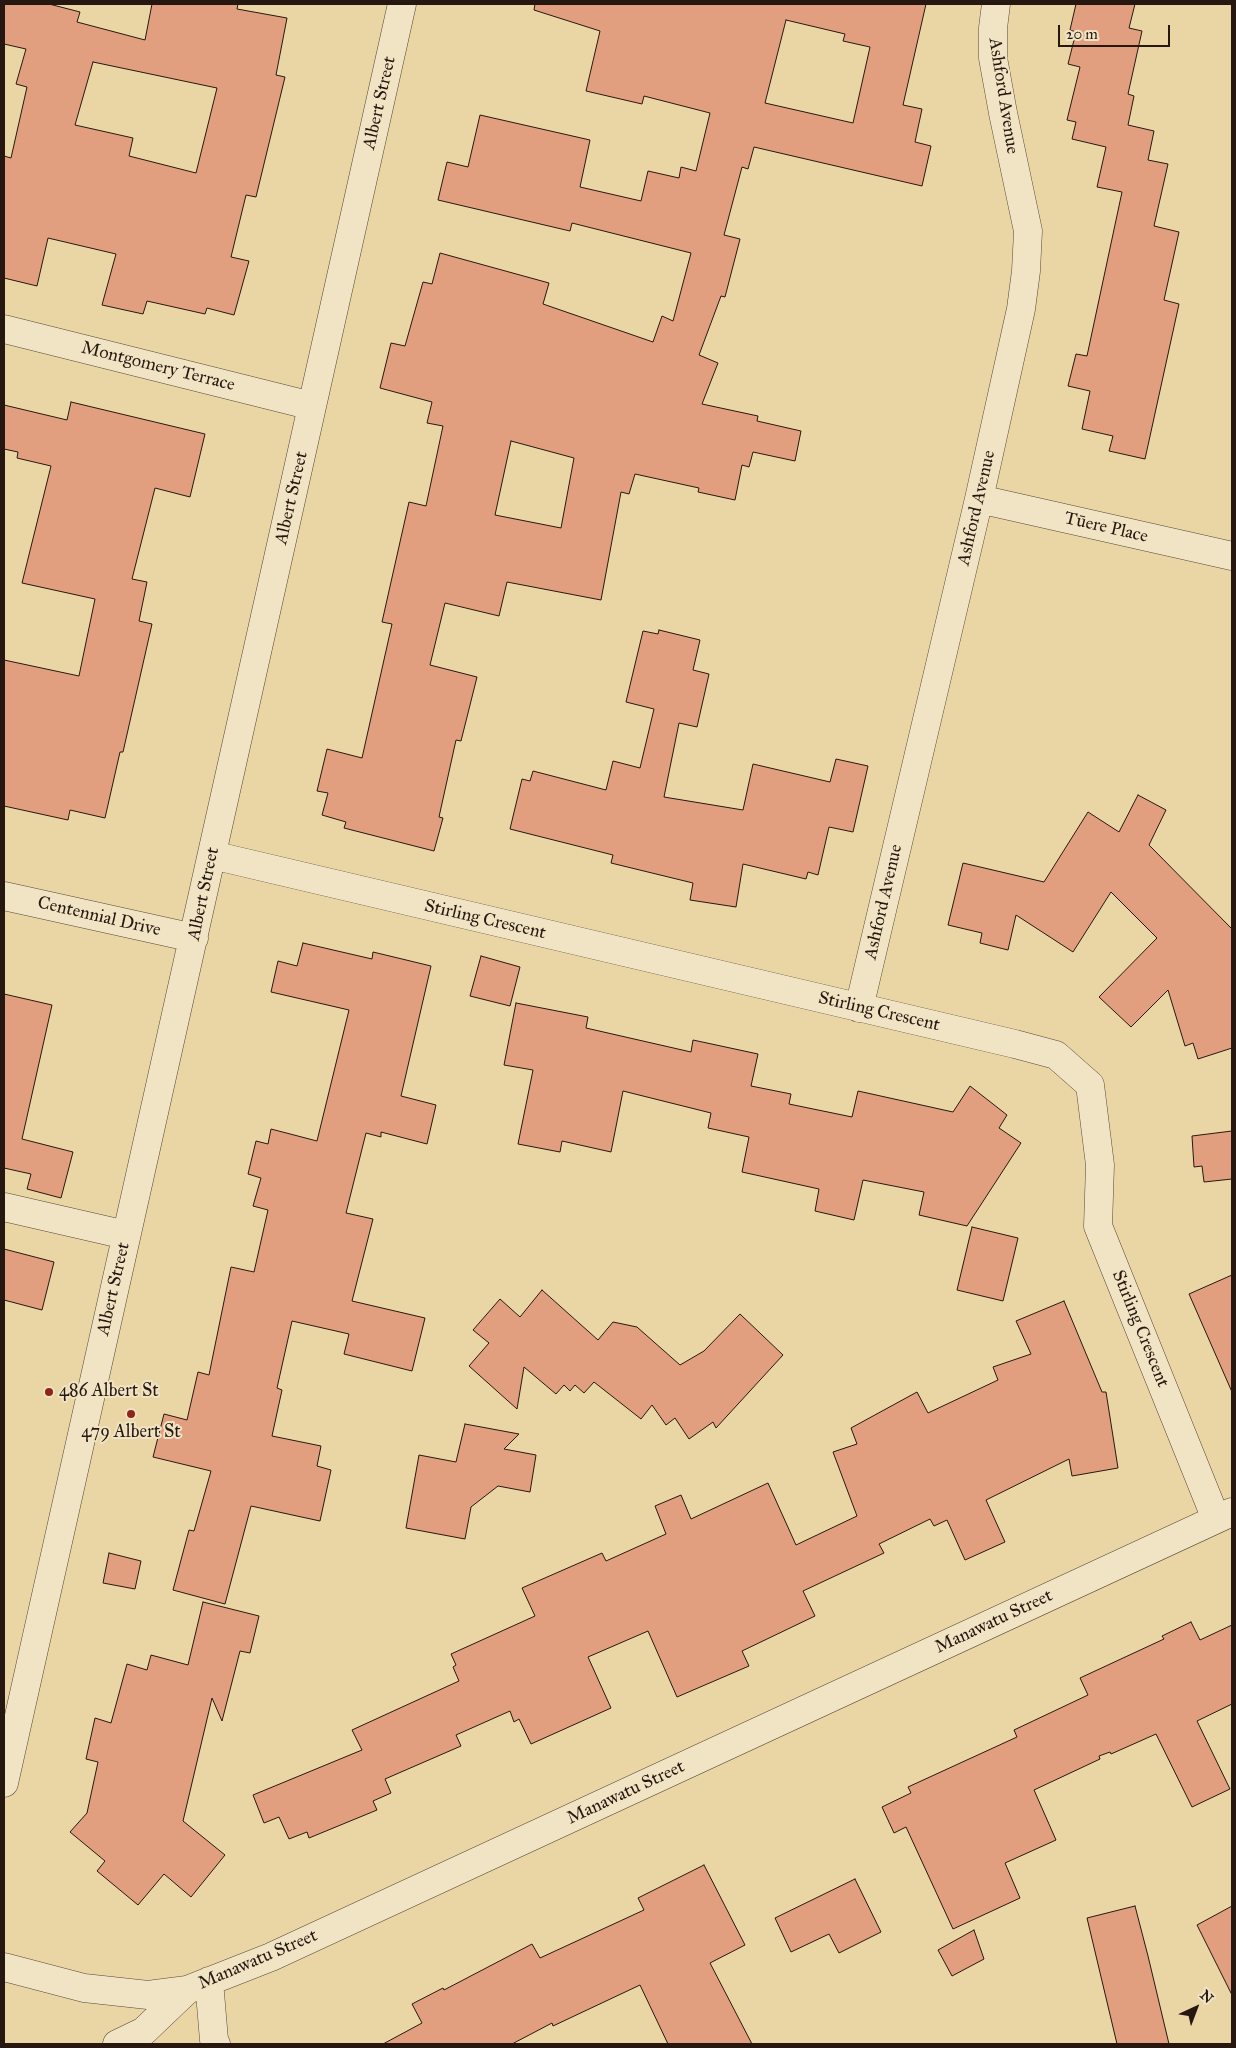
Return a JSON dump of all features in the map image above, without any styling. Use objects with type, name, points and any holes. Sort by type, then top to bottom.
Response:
[{"type":"street","name":"Albert Street","points":[[4,1783],[402,4]]},
{"type":"street","name":"Ashford Avenue","points":[[860,1008],[979,499],[1021,309],[1026,271],[1028,231],[993,58],[993,28],[996,4]]},
{"type":"street","name":"Montgomery Terrace","points":[[4,329],[312,406]]},
{"type":"street","name":"Tūere Place","points":[[979,499],[1232,556]]},
{"type":"street","name":"Stirling Crescent","points":[[212,855],[1056,1055],[1090,1085],[1100,1165],[1098,1226],[1200,1476],[1224,1516]]},
{"type":"street","name":"Centennial Drive","points":[[4,896],[194,938]]},
{"type":"street","points":[[4,1207],[126,1235]]},
{"type":"street","name":"Manawatu Street","points":[[4,1968],[84,1988],[148,1995],[198,1985],[280,1953],[1224,1516]]},
{"type":"street","points":[[116,2044],[144,2030],[198,1985],[216,2044]]},
{"type":"building","points":[[4,4],[49,4],[80,12],[77,22],[145,40],[152,4],[238,4],[237,9],[287,18],[276,75],[285,77],[256,197],[246,195],[231,257],[249,261],[234,315],[207,308],[205,314],[147,301],[143,314],[102,305],[116,254],[48,238],[37,286],[4,278],[4,156],[11,158],[27,87],[16,84],[26,49],[4,44]],"holes":[[[93,62],[217,88],[196,173],[129,156],[133,138],[75,125]]]},
{"type":"building","points":[[535,4],[926,4],[903,105],[922,109],[915,142],[931,146],[922,186],[754,147],[748,169],[742,167],[724,235],[740,239],[725,297],[721,296],[699,355],[718,363],[702,404],[758,416],[757,421],[801,431],[795,461],[753,452],[749,467],[742,465],[735,500],[698,492],[699,488],[635,474],[629,494],[621,492],[601,600],[507,582],[499,616],[445,603],[430,665],[477,677],[461,741],[456,740],[439,817],[443,818],[434,851],[344,828],[346,822],[322,815],[328,793],[317,791],[327,749],[362,758],[392,624],[382,622],[409,502],[426,506],[443,426],[427,423],[432,402],[380,388],[391,343],[405,346],[423,282],[432,284],[440,253],[549,283],[543,304],[653,342],[662,316],[673,321],[691,253],[572,223],[570,231],[438,200],[447,162],[468,167],[480,115],[590,140],[580,187],[641,201],[648,171],[679,178],[681,167],[696,171],[710,113],[644,96],[642,104],[586,91],[600,31],[534,10]],"holes":[[[786,20],[845,34],[843,41],[870,47],[853,123],[765,103]],[[511,441],[574,458],[561,528],[495,515]]]},
{"type":"building","points":[[1076,4],[1135,4],[1129,28],[1142,31],[1128,94],[1134,96],[1128,125],[1154,131],[1148,160],[1168,164],[1154,226],[1179,232],[1164,300],[1179,304],[1145,459],[1109,451],[1113,436],[1082,429],[1090,391],[1068,386],[1076,354],[1087,356],[1122,192],[1097,187],[1106,147],[1072,139],[1076,122],[1067,120],[1080,67],[1068,64],[1076,32],[1070,30]]},
{"type":"building","points":[[71,402],[205,434],[190,497],[155,488],[132,579],[147,582],[139,621],[152,624],[123,752],[120,752],[105,818],[70,810],[68,820],[4,806],[4,660],[79,676],[95,599],[22,583],[51,466],[17,458],[18,452],[4,449],[4,405],[67,420]]},
{"type":"building","points":[[659,630],[700,640],[693,670],[709,674],[697,727],[679,723],[664,797],[743,810],[753,764],[830,782],[836,759],[868,766],[853,832],[829,827],[818,875],[808,872],[806,879],[743,864],[736,907],[690,900],[693,883],[611,863],[613,855],[510,829],[522,779],[530,781],[533,771],[606,790],[613,761],[640,768],[654,709],[626,702],[643,631],[658,634]]},
{"type":"building","points":[[1138,795],[1166,810],[1149,845],[1232,929],[1232,1048],[1198,1059],[1193,1043],[1185,1046],[1168,990],[1131,1027],[1099,997],[1157,938],[1111,892],[1073,952],[1016,915],[1008,950],[980,943],[982,933],[948,925],[963,863],[1044,882],[1088,812],[1119,832]]},
{"type":"building","points":[[303,943],[372,959],[373,952],[431,966],[401,1096],[436,1105],[427,1144],[381,1132],[381,1137],[366,1133],[346,1213],[373,1219],[352,1301],[425,1318],[412,1371],[344,1354],[349,1334],[292,1321],[277,1388],[282,1390],[272,1436],[321,1446],[317,1466],[331,1470],[320,1521],[251,1506],[225,1604],[173,1590],[189,1530],[194,1531],[211,1471],[153,1457],[164,1414],[187,1420],[198,1372],[209,1375],[231,1267],[254,1272],[268,1210],[253,1206],[261,1178],[248,1174],[256,1141],[268,1144],[271,1129],[317,1141],[349,1010],[271,992],[278,961],[297,966]]},
{"type":"building","points":[[481,956],[520,967],[510,1006],[470,996]]},
{"type":"building","points":[[4,994],[52,1005],[22,1139],[73,1152],[61,1198],[27,1189],[31,1174],[4,1168]]},
{"type":"building","points":[[516,1003],[588,1017],[586,1028],[691,1052],[693,1040],[758,1054],[751,1086],[791,1094],[789,1104],[852,1117],[858,1091],[953,1112],[970,1086],[1007,1115],[999,1128],[1021,1143],[967,1226],[919,1215],[924,1192],[863,1180],[854,1220],[815,1211],[819,1189],[742,1172],[749,1137],[708,1128],[711,1113],[623,1091],[611,1152],[562,1141],[560,1152],[518,1144],[533,1070],[504,1065]]},
{"type":"building","points":[[1232,1131],[1232,1179],[1204,1182],[1202,1166],[1194,1167],[1192,1136]]},
{"type":"building","points":[[972,1227],[1018,1238],[1003,1301],[957,1290]]},
{"type":"building","points":[[4,1249],[54,1262],[42,1310],[4,1300]]},
{"type":"building","points":[[1232,1275],[1232,1392],[1189,1294]]},
{"type":"building","points":[[542,1290],[598,1340],[613,1322],[637,1327],[680,1365],[704,1351],[740,1314],[783,1355],[716,1428],[713,1422],[689,1439],[675,1418],[666,1425],[652,1405],[641,1419],[594,1382],[584,1393],[575,1385],[570,1391],[564,1385],[556,1394],[524,1367],[517,1409],[469,1366],[489,1343],[473,1330],[500,1299],[520,1317]]},
{"type":"building","points":[[1064,1301],[1102,1392],[1106,1392],[1118,1468],[1072,1476],[1069,1459],[986,1500],[1005,1542],[965,1560],[947,1520],[934,1526],[930,1519],[879,1544],[884,1553],[803,1591],[815,1616],[742,1651],[749,1666],[677,1697],[648,1631],[588,1657],[611,1708],[531,1744],[519,1719],[514,1722],[510,1711],[456,1735],[461,1746],[385,1779],[391,1793],[373,1801],[377,1810],[309,1838],[307,1832],[289,1839],[279,1817],[264,1823],[253,1795],[362,1750],[352,1730],[459,1681],[453,1667],[456,1665],[451,1654],[535,1616],[522,1588],[602,1553],[606,1561],[666,1534],[655,1506],[681,1495],[691,1519],[768,1483],[796,1545],[857,1516],[833,1452],[857,1444],[851,1428],[917,1392],[928,1413],[998,1380],[993,1367],[1031,1354],[1016,1321]]},
{"type":"building","points":[[465,1424],[519,1434],[504,1449],[536,1455],[530,1492],[498,1486],[471,1507],[465,1539],[406,1528],[419,1455],[456,1462]]},
{"type":"building","points":[[109,1553],[141,1561],[135,1589],[103,1583]]},
{"type":"building","points":[[203,1602],[259,1616],[250,1653],[240,1651],[222,1721],[212,1698],[183,1821],[225,1855],[191,1897],[164,1874],[138,1905],[97,1871],[105,1861],[70,1832],[87,1813],[98,1762],[86,1759],[95,1718],[111,1723],[127,1664],[147,1670],[151,1655],[188,1665]]},
{"type":"building","points":[[1191,1622],[1200,1640],[1232,1625],[1232,1704],[1197,1721],[1230,1789],[1192,1807],[1156,1734],[1111,1754],[1110,1752],[1099,1756],[1100,1759],[1034,1790],[1056,1840],[1005,1863],[1020,1898],[953,1929],[906,1827],[894,1833],[882,1807],[911,1793],[908,1787],[1017,1737],[1014,1730],[1088,1695],[1080,1678],[1164,1639],[1162,1636]]},
{"type":"building","points":[[704,1865],[745,1945],[710,1963],[752,2044],[668,2044],[640,1985],[553,2026],[552,2023],[512,2044],[383,2044],[422,2023],[412,2004],[443,1988],[444,1990],[532,1944],[540,1958],[644,1910],[638,1898]]},
{"type":"building","points":[[855,1879],[881,1932],[839,1953],[829,1934],[791,1952],[775,1918]]},
{"type":"building","points":[[1135,1906],[1169,2044],[1117,2044],[1087,1918]]},
{"type":"building","points":[[1232,1906],[1232,1995],[1197,1925]]},
{"type":"building","points":[[974,1930],[984,1959],[952,1976],[938,1950]]},
{"type":"place","name":"486 Albert St","points":[[49,1392]]},
{"type":"place","name":"479 Albert St","points":[[131,1414]]}]
